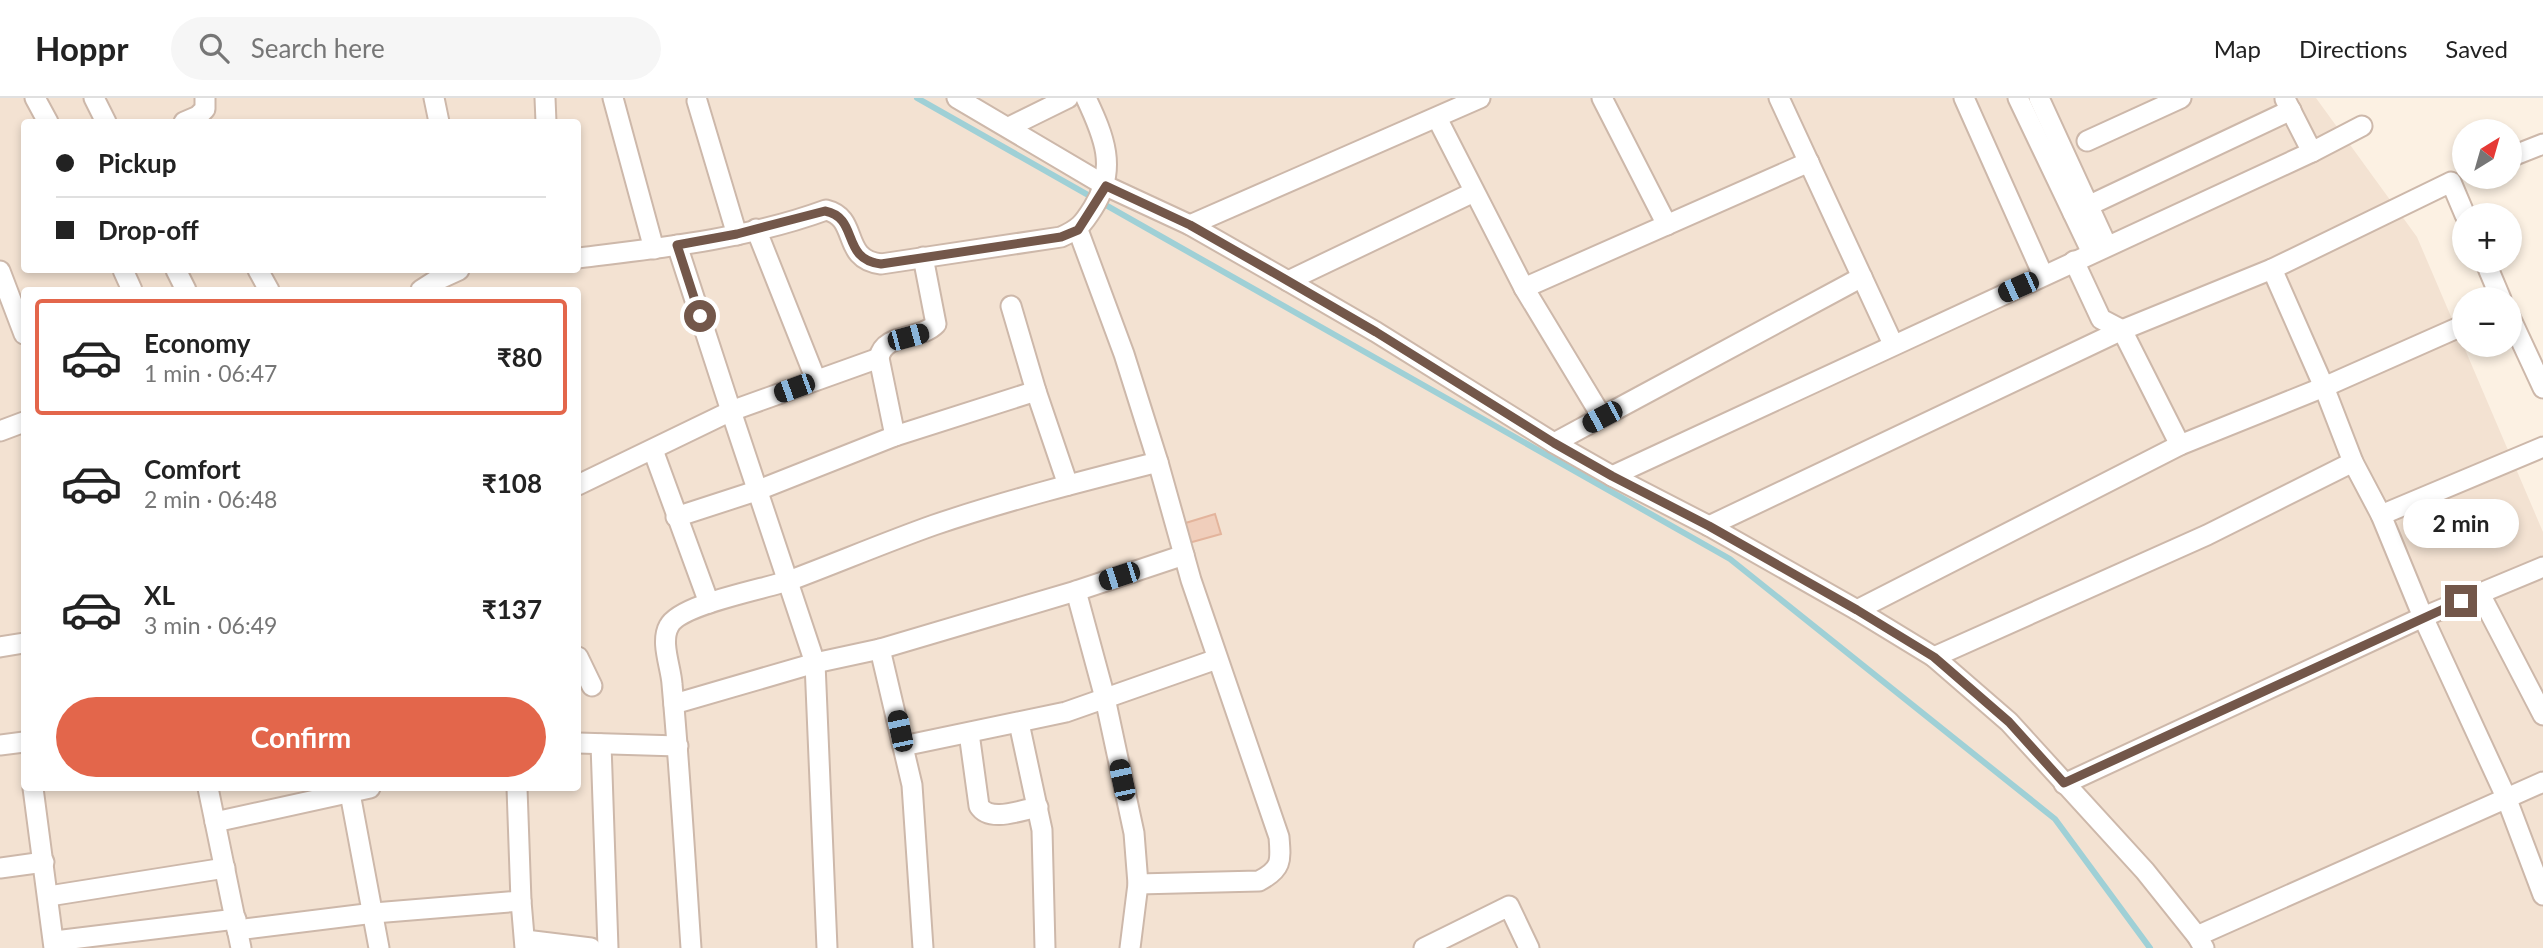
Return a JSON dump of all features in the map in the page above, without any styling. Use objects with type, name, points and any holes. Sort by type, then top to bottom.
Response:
[{"type":"street","points":[[35,98],[46,119]]},
{"type":"street","points":[[94,98],[104,119]]},
{"type":"street","points":[[191,119],[205,108],[205,98]]},
{"type":"street","points":[[434,98],[438,119]]},
{"type":"street","points":[[545,98],[546,119]]},
{"type":"street","points":[[613,98],[653,249]]},
{"type":"street","points":[[957,98],[1009,127],[1103,192],[1190,225],[1376,332],[1554,443],[1709,526],[1934,657],[2009,722],[2145,872],[2201,942],[2543,782]]},
{"type":"street","points":[[1009,127],[1068,98]]},
{"type":"street","points":[[581,258],[653,249],[737,234],[825,211],[836,213],[845,225],[857,254],[868,262],[881,264],[1061,237],[1081,226],[1103,192],[1106,159],[1103,137],[1086,98]]},
{"type":"street","points":[[1190,225],[1480,98]]},
{"type":"street","points":[[1602,98],[1667,225]]},
{"type":"street","points":[[1779,98],[1893,344]]},
{"type":"street","points":[[1964,98],[2043,275]]},
{"type":"street","points":[[2018,98],[2081,209],[2100,249]]},
{"type":"street","points":[[2039,98],[2081,209]]},
{"type":"street","points":[[2087,141],[2181,98]]},
{"type":"street","points":[[697,101],[737,234]]},
{"type":"street","points":[[2081,209],[2288,104],[2312,152]]},
{"type":"street","points":[[1437,118],[1524,288],[1602,417]]},
{"type":"street","points":[[1612,476],[2312,152],[2362,126]]},
{"type":"street","points":[[2522,153],[2543,144]]},
{"type":"street","points":[[1524,288],[1809,162]]},
{"type":"street","points":[[1709,526],[2122,330],[2272,269],[2452,181]]},
{"type":"street","points":[[1288,281],[1474,192]]},
{"type":"street","points":[[1081,226],[1158,462],[1217,659],[1279,837],[1280,859],[1274,873],[1259,881],[1138,884]]},
{"type":"street","points":[[757,229],[816,380]]},
{"type":"street","points":[[677,245],[756,491],[789,580],[815,663],[827,948]]},
{"type":"street","points":[[895,436],[879,358],[881,348],[888,343],[929,332],[936,324],[923,257]]},
{"type":"street","points":[[2074,261],[2101,319],[2122,330],[2180,445]]},
{"type":"street","points":[[2272,269],[2324,387],[2353,463],[2381,515],[2423,617],[2506,797],[2543,895]]},
{"type":"street","points":[[0,271],[21,326]]},
{"type":"street","points":[[426,287],[452,273]]},
{"type":"street","points":[[1554,443],[1862,277]]},
{"type":"street","points":[[1011,306],[1068,485]]},
{"type":"street","points":[[1857,610],[2180,445],[2324,387],[2452,330]]},
{"type":"street","points":[[2522,343],[2543,388]]},
{"type":"street","points":[[581,484],[731,411],[879,358]]},
{"type":"street","points":[[676,517],[756,491],[895,436],[1036,391]]},
{"type":"street","points":[[0,431],[21,423]]},
{"type":"street","points":[[2381,515],[2543,447]]},
{"type":"street","points":[[653,450],[709,603]]},
{"type":"street","points":[[691,948],[678,746],[666,641],[668,627],[677,617],[709,603],[789,580],[932,526],[1068,485],[1158,462]]},
{"type":"street","points":[[1934,657],[2207,535],[2353,463]]},
{"type":"street","points":[[674,704],[815,663],[880,649],[1076,591],[1184,555]]},
{"type":"street","points":[[2064,783],[2423,617],[2543,567]]},
{"type":"street","points":[[1076,591],[1105,698],[1134,834],[1138,884],[1130,948]]},
{"type":"street","points":[[2480,594],[2543,715]]},
{"type":"street","points":[[0,647],[21,644]]},
{"type":"street","points":[[880,649],[912,785],[923,948]]},
{"type":"street","points":[[903,746],[1019,723],[1105,698],[1217,659]]},
{"type":"street","points":[[581,663],[592,685]]},
{"type":"street","points":[[1019,723],[1038,807],[1044,872],[1045,948]]},
{"type":"street","points":[[969,733],[979,806],[983,812],[992,815],[1038,807]]},
{"type":"street","points":[[0,745],[21,742]]},
{"type":"street","points":[[581,743],[678,746]]},
{"type":"street","points":[[601,744],[608,948]]},
{"type":"street","points":[[33,791],[55,945],[238,933],[374,913],[521,901]]},
{"type":"street","points":[[209,791],[238,933]]},
{"type":"street","points":[[215,822],[341,791]]},
{"type":"street","points":[[349,791],[379,948]]},
{"type":"street","points":[[517,791],[525,944],[591,948]]},
{"type":"street","points":[[0,868],[44,862]]},
{"type":"street","points":[[49,896],[225,868]]},
{"type":"street","points":[[1424,948],[1508,906],[1529,948]]},
{"type":"shaded area","points":[[0,98],[2316,98],[2417,237],[2452,319],[2452,357],[2468,357],[2543,532],[2543,948],[0,948]]},
{"type":"building","points":[[1215,514],[1221,534],[1185,544],[1179,525]]},
{"type":"waterway","points":[[917,98],[1730,559],[2055,819],[2150,948]]},
{"type":"route","points":[[700,316],[677,245],[737,234],[825,211],[836,213],[845,225],[857,254],[868,262],[881,264],[1061,237],[1078,230],[1106,186],[1190,225],[1376,332],[1554,443],[1709,526],[1934,657],[2009,722],[2064,783],[2461,601]]}]
